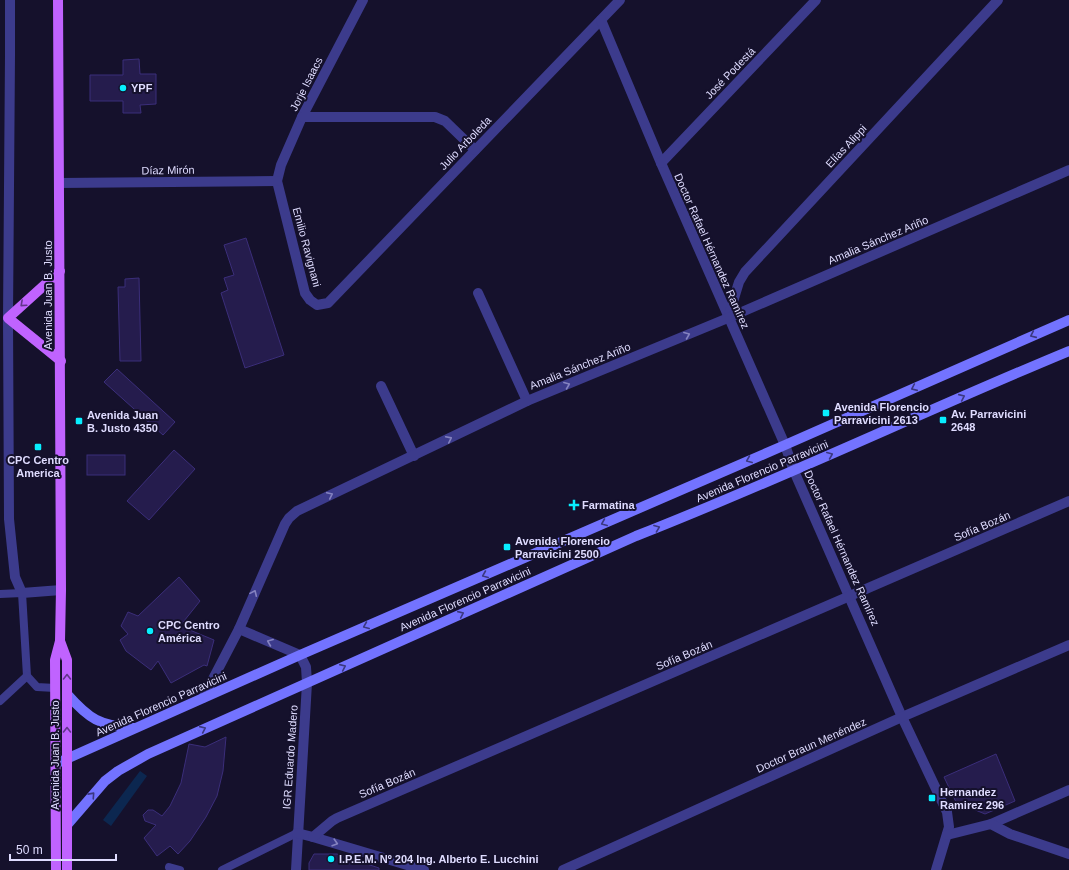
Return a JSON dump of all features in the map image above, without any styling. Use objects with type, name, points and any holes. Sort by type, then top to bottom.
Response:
[{"type":"main road","name":"Avenida Juan B. Justo","points":[[56,870],[55,660],[60,642],[61,590],[58,0]]},
{"type":"main road","points":[[60,271],[4,318],[61,362]]},
{"type":"main road","name":"Avenida Florencio Parravicini","points":[[55,764],[300,655],[1069,320]]},
{"type":"main road","name":"Avenida Florencio Parravicini","points":[[67,825],[105,781],[133,761],[636,536],[689,515],[1069,351]]},
{"type":"main road","name":"Avenida Juan B. Justo","points":[[60,642],[67,660],[67,870]]},
{"type":"main road","points":[[67,694],[90,716],[101,722],[115,727],[136,729]]},
{"type":"street","points":[[10,0],[5,56],[4,318],[9,519],[15,577],[22,593],[61,590]]},
{"type":"street","name":"Jorje Isaacs","points":[[277,181],[281,165],[302,117],[363,0]]},
{"type":"street","name":"Julio Arboleda","points":[[328,303],[620,0]]},
{"type":"street","name":"José Podestá","points":[[661,163],[816,0]]},
{"type":"street","name":"Elías Alippi","points":[[728,318],[739,282],[745,272],[998,0]]},
{"type":"street","name":"Doctor Rafael Hérnandez Ramírez","points":[[601,20],[728,318],[785,445],[794,470],[902,717],[946,812],[949,827],[936,870]]},
{"type":"street","points":[[302,117],[435,117],[444,121],[475,150]]},
{"type":"street","name":"Amalia Sánchez Ariño","points":[[203,698],[239,629],[285,524],[297,511],[527,401],[728,318],[1069,170]]},
{"type":"street","name":"Díaz Mirón","points":[[59,183],[277,181]]},
{"type":"street","name":"Emilio Ravignani","points":[[277,181],[305,293],[310,300],[317,305],[328,303]]},
{"type":"street","points":[[478,292],[527,401]]},
{"type":"street","points":[[381,386],[414,456]]},
{"type":"street","name":"Sofía Bozán","points":[[313,836],[337,818],[1069,501]]},
{"type":"street","points":[[239,629],[300,655]]},
{"type":"street","name":"Doctor Braun Menéndez","points":[[563,870],[902,717],[1069,645]]},
{"type":"street","name":"IGR Eduardo Madero","points":[[296,870],[307,683],[306,667],[300,655]]},
{"type":"street","points":[[947,835],[991,824],[1069,790]]},
{"type":"street","points":[[991,824],[1010,834],[1069,854]]},
{"type":"street","points":[[297,834],[313,836],[424,870]]},
{"type":"lane","points":[[0,594],[22,593],[27,676],[37,687],[55,688]]},
{"type":"lane","points":[[0,701],[27,676]]},
{"type":"lane","points":[[222,870],[297,834]]},
{"type":"lane","points":[[169,867],[180,870]]},
{"type":"water","points":[[140,771],[147,776],[111,826],[103,820]]},
{"type":"building","name":"YPF","points":[[139,59],[140,74],[156,74],[156,104],[140,105],[141,113],[123,113],[123,101],[90,101],[90,75],[123,75],[123,60]]},
{"type":"building","points":[[246,238],[284,355],[245,368],[221,293],[228,290],[224,278],[234,275],[224,245]]},
{"type":"building","points":[[139,278],[141,361],[120,361],[118,287],[125,287],[125,279]]},
{"type":"building","points":[[117,369],[175,422],[163,435],[104,382]]},
{"type":"building","points":[[174,450],[195,469],[149,520],[127,501]]},
{"type":"building","points":[[87,455],[125,455],[125,475],[87,475]]},
{"type":"building","name":"CPC Centro América","points":[[179,577],[200,601],[180,626],[214,640],[207,666],[204,665],[171,683],[158,661],[151,670],[126,651],[120,640],[128,634],[121,626],[128,612],[138,616]]},
{"type":"building","points":[[226,737],[223,771],[217,796],[206,817],[190,841],[178,854],[170,846],[157,856],[144,838],[156,825],[145,821],[143,815],[148,810],[153,810],[162,816],[170,806],[181,783],[189,744],[205,747]]},
{"type":"building","points":[[996,754],[1015,801],[985,814],[956,802],[944,777]]},
{"type":"building","name":"I.P.E.M. Nº 204 Ing. Alberto E. Lucchini","points":[[314,854],[337,854],[379,868],[379,870],[309,870],[309,863]]},
{"type":"place","name":"YPF","points":[[123,88]]},
{"type":"place","name":"Avenida Florencio Parravicini 2613","points":[[826,413]]},
{"type":"place","name":"Av. Parravicini 2648","points":[[943,420]]},
{"type":"place","name":"Avenida Juan B. Justo 4350","points":[[79,421]]},
{"type":"place","name":"CPC Centro America","points":[[38,447]]},
{"type":"place","name":"Farmatina","points":[[574,505]]},
{"type":"place","name":"Avenida Florencio Parravicini 2500","points":[[507,547]]},
{"type":"place","name":"CPC Centro América","points":[[150,631]]},
{"type":"place","name":"Hernandez Ramirez 296","points":[[932,798]]},
{"type":"place","name":"I.P.E.M. Nº 204 Ing. Alberto E. Lucchini","points":[[331,859]]}]
